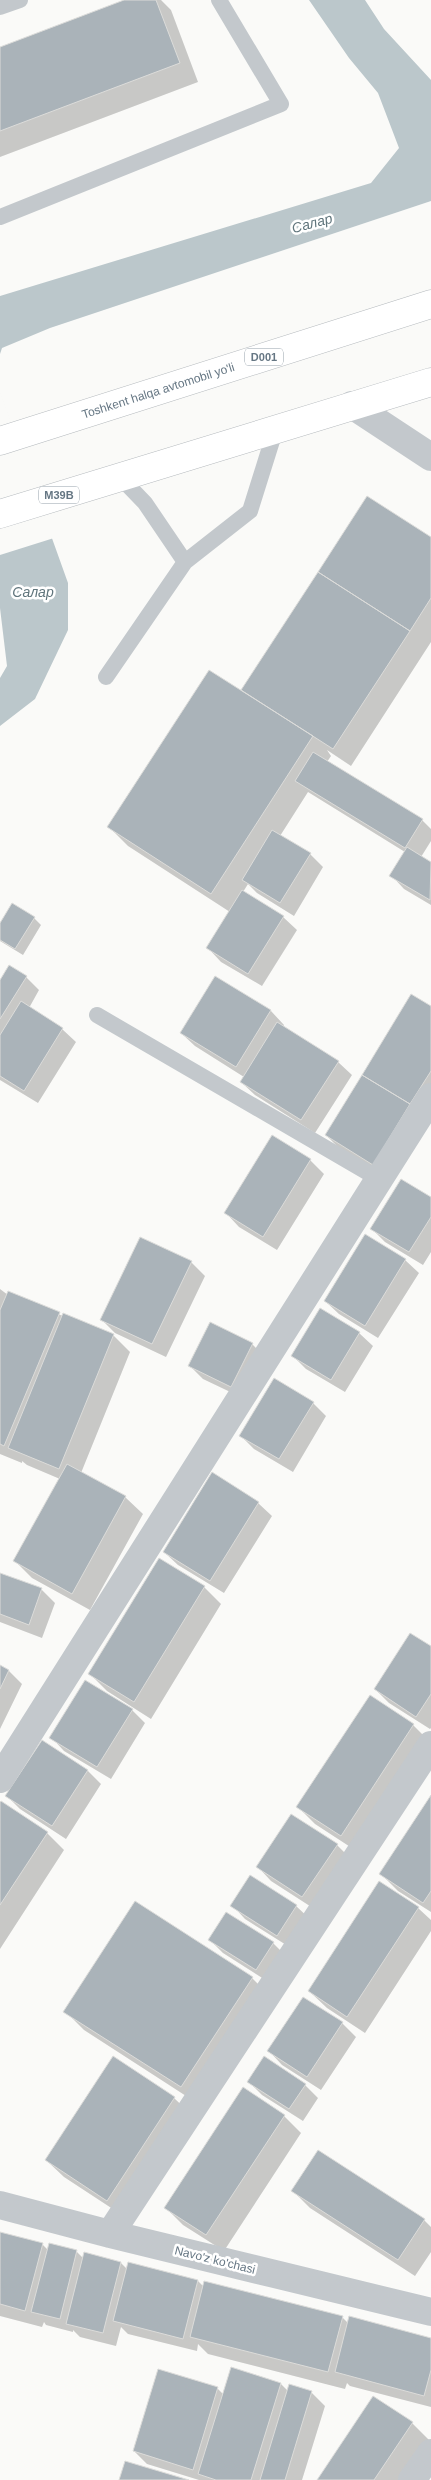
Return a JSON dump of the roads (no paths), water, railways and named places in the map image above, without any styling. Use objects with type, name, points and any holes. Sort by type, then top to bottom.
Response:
[{"type":"highway","name":"Toshkent halqa avtomobil yo'li","points":[[0,441],[431,304]]},
{"type":"highway","points":[[119,476],[352,404],[431,382]]},
{"type":"highway","name":"M39B","points":[[0,514],[119,476]]},
{"type":"street","points":[[352,404],[431,457]]},
{"type":"street","points":[[0,1779],[431,1097]]},
{"type":"street","points":[[110,2234],[431,1745]]},
{"type":"street","name":"Navo'z ko'chasi","points":[[0,2205],[110,2234],[431,2312]]},
{"type":"street","points":[[412,2480],[431,2453]]},
{"type":"lane","points":[[0,217],[281,104],[219,0]]},
{"type":"lane","points":[[106,677],[185,562],[250,511],[276,428]]},
{"type":"lane","points":[[119,476],[145,503],[185,562]]},
{"type":"lane","points":[[97,1015],[379,1179]]},
{"type":"water","name":"Салар","points":[[309,0],[365,0],[384,29],[431,80],[431,201],[50,328],[2,348],[0,354],[0,296],[371,183],[399,148],[378,93],[349,58]]},
{"type":"water","name":"Салар","points":[[0,393],[68,583],[68,630],[35,699],[0,726],[0,678],[7,666],[0,608]]}]
